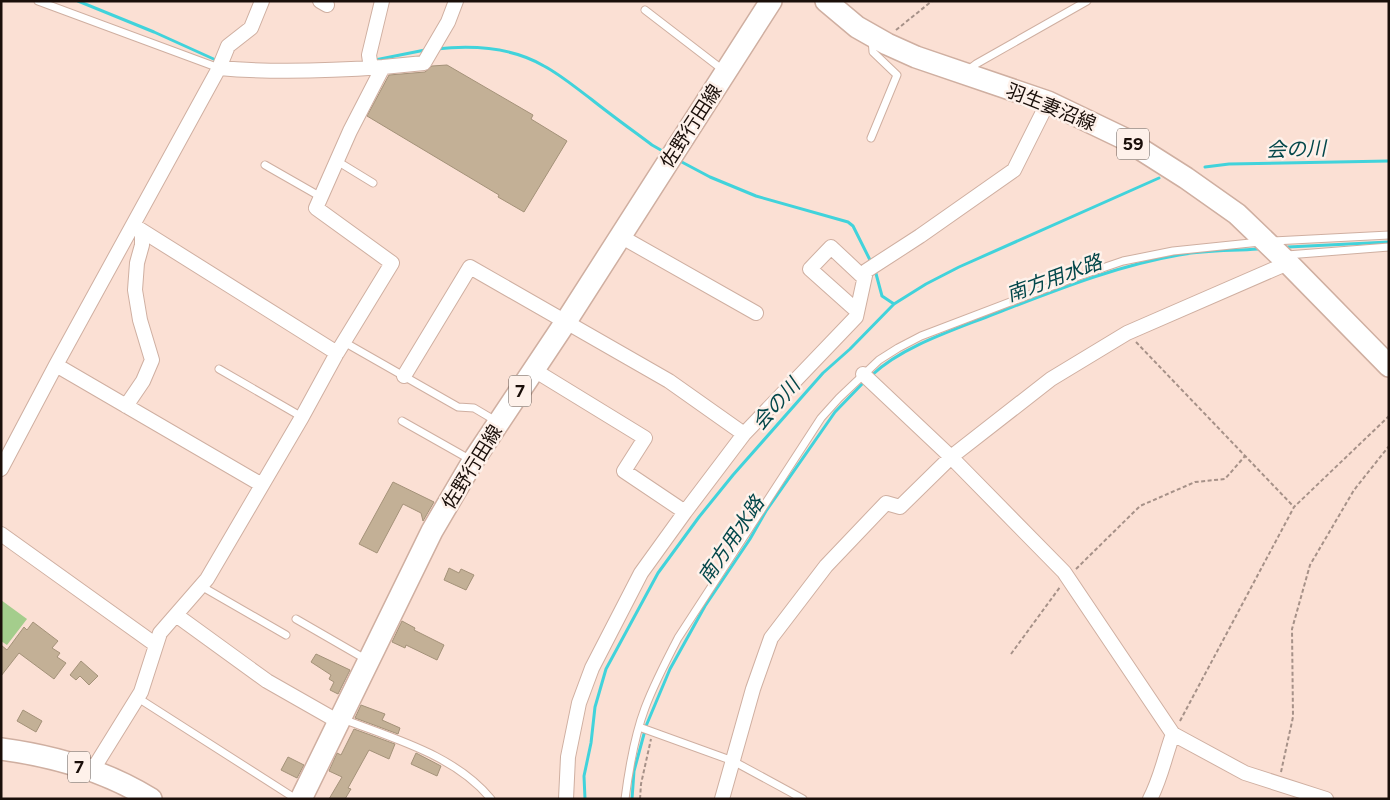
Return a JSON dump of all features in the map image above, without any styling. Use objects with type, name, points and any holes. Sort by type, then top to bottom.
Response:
[{"type":"main road","name":"佐野行田線","points":[[301,799],[432,531],[473,461],[565,323],[771,1]]},
{"type":"main road","name":"羽生妻沼線","points":[[826,1],[879,40],[969,76],[1048,102],[1123,138],[1237,214],[1285,259],[1389,366]]},
{"type":"main road","name":"7","points":[[1,749],[31,753],[92,771],[118,780],[144,797]]},
{"type":"street","points":[[1,469],[56,365],[137,228],[221,64],[228,46],[251,28],[262,1]]},
{"type":"street","points":[[377,68],[370,56],[382,1]]},
{"type":"street","points":[[221,64],[250,71],[303,72],[424,63],[448,22],[451,4]]},
{"type":"street","points":[[92,771],[141,692],[160,633],[207,579],[392,263],[316,208],[377,68]]},
{"type":"street","points":[[566,799],[568,757],[579,703],[592,668],[641,573],[744,434],[856,317],[866,271],[920,236],[1014,170],[1048,102]]},
{"type":"street","points":[[137,228],[341,348]]},
{"type":"street","points":[[126,406],[143,381],[152,360],[140,320],[135,290],[137,263],[142,245],[137,228]]},
{"type":"street","points":[[620,236],[756,313]]},
{"type":"street","points":[[857,312],[810,268],[831,247],[864,278]]},
{"type":"street","points":[[722,799],[753,689],[771,638],[826,566],[886,503],[900,507],[951,457],[1051,380],[1127,333],[1285,259]]},
{"type":"street","points":[[404,376],[470,268],[669,381],[744,434]]},
{"type":"street","points":[[56,365],[262,485]]},
{"type":"street","points":[[534,370],[645,438],[624,472],[685,512]]},
{"type":"street","points":[[863,374],[951,457],[1068,577],[1173,734],[1245,773],[1326,799]]},
{"type":"street","points":[[1,534],[156,645]]},
{"type":"street","points":[[176,615],[267,681],[340,720]]},
{"type":"street","points":[[1150,799],[1158,784],[1173,734]]},
{"type":"lane","points":[[38,1],[221,64]]},
{"type":"lane","points":[[969,76],[972,67],[976,64],[1087,1]]},
{"type":"lane","points":[[645,10],[726,71]]},
{"type":"lane","points":[[871,138],[897,76],[873,52],[879,40]]},
{"type":"lane","points":[[337,161],[373,183]]},
{"type":"lane","points":[[265,165],[321,197]]},
{"type":"lane","points":[[625,799],[629,766],[639,727],[660,672],[678,638],[821,418],[863,374],[898,348],[921,336],[1076,276],[1123,261],[1173,251],[1266,241],[1389,235]]},
{"type":"lane","points":[[1285,259],[1389,247]]},
{"type":"lane","points":[[341,348],[404,376],[458,407],[474,408],[499,423]]},
{"type":"lane","points":[[219,369],[302,417]]},
{"type":"lane","points":[[402,421],[473,461]]},
{"type":"lane","points":[[201,586],[286,635]]},
{"type":"lane","points":[[296,619],[368,661]]},
{"type":"lane","points":[[138,698],[296,799]]},
{"type":"lane","points":[[340,720],[437,757],[481,787],[491,799]]},
{"type":"lane","points":[[639,727],[733,760],[803,799]]},
{"type":"path","points":[[879,40],[893,32],[932,1]]},
{"type":"path","points":[[1127,333],[1294,507]]},
{"type":"path","points":[[1173,734],[1294,507],[1389,416]]},
{"type":"path","points":[[1278,784],[1293,717],[1292,629],[1310,565],[1354,490],[1389,446]]},
{"type":"path","points":[[1011,654],[1068,577],[1140,506],[1196,482],[1225,479],[1245,456]]},
{"type":"path","points":[[640,799],[641,784],[653,732]]},
{"type":"green space","points":[[1,600],[27,619],[7,645],[1,641]]},
{"type":"building","points":[[447,65],[533,115],[531,119],[567,141],[524,212],[367,116],[389,75],[425,72],[432,66]]},
{"type":"building","points":[[393,482],[434,502],[423,521],[421,513],[403,504],[377,553],[359,544]]},
{"type":"building","points":[[449,568],[459,573],[461,569],[474,575],[466,590],[444,580]]},
{"type":"building","points":[[402,621],[415,628],[414,630],[444,645],[437,660],[406,645],[405,648],[392,642]]},
{"type":"building","points":[[33,622],[58,641],[52,648],[60,653],[57,657],[66,663],[54,679],[19,653],[1,676],[1,645],[7,650],[24,627],[27,630]]},
{"type":"building","points":[[316,654],[350,670],[338,694],[330,690],[334,682],[329,679],[331,675],[311,662]]},
{"type":"building","points":[[81,661],[98,676],[89,685],[80,676],[76,680],[70,675]]},
{"type":"building","points":[[361,705],[385,714],[382,720],[400,728],[398,734],[355,718]]},
{"type":"building","points":[[23,710],[42,721],[36,732],[17,721]]},
{"type":"building","points":[[354,729],[395,744],[389,759],[369,750],[348,788],[351,789],[345,799],[329,799],[342,777],[329,771],[337,753],[341,755]]},
{"type":"building","points":[[416,753],[441,766],[437,776],[411,764]]},
{"type":"building","points":[[288,757],[304,765],[297,778],[281,770]]},
{"type":"waterway","points":[[78,1],[218,61]]},
{"type":"waterway","points":[[436,49],[464,47],[492,49],[506,51],[532,60],[562,77],[652,145],[666,153]]},
{"type":"waterway","points":[[375,60],[425,50]]},
{"type":"waterway","points":[[678,160],[710,177],[756,196],[848,222],[853,226],[871,262]]},
{"type":"waterway","name":"会の川","points":[[1205,167],[1229,164],[1389,161]]},
{"type":"waterway","name":"会の川","points":[[585,799],[584,776],[591,743],[595,707],[606,669],[658,573],[733,475],[823,373],[850,349],[894,304],[926,284],[959,267],[1159,178]]},
{"type":"waterway","name":"南方用水路","points":[[1288,247],[1389,242]]},
{"type":"waterway","name":"南方用水路","points":[[872,375],[899,355],[962,326],[1108,272],[1189,253],[1258,249]]},
{"type":"waterway","points":[[875,270],[882,296],[894,304]]},
{"type":"waterway","name":"南方用水路","points":[[646,726],[670,669],[705,606],[750,539],[766,511],[835,412],[863,383]]},
{"type":"waterway","name":"南方用水路","points":[[632,799],[634,771],[644,734]]}]
